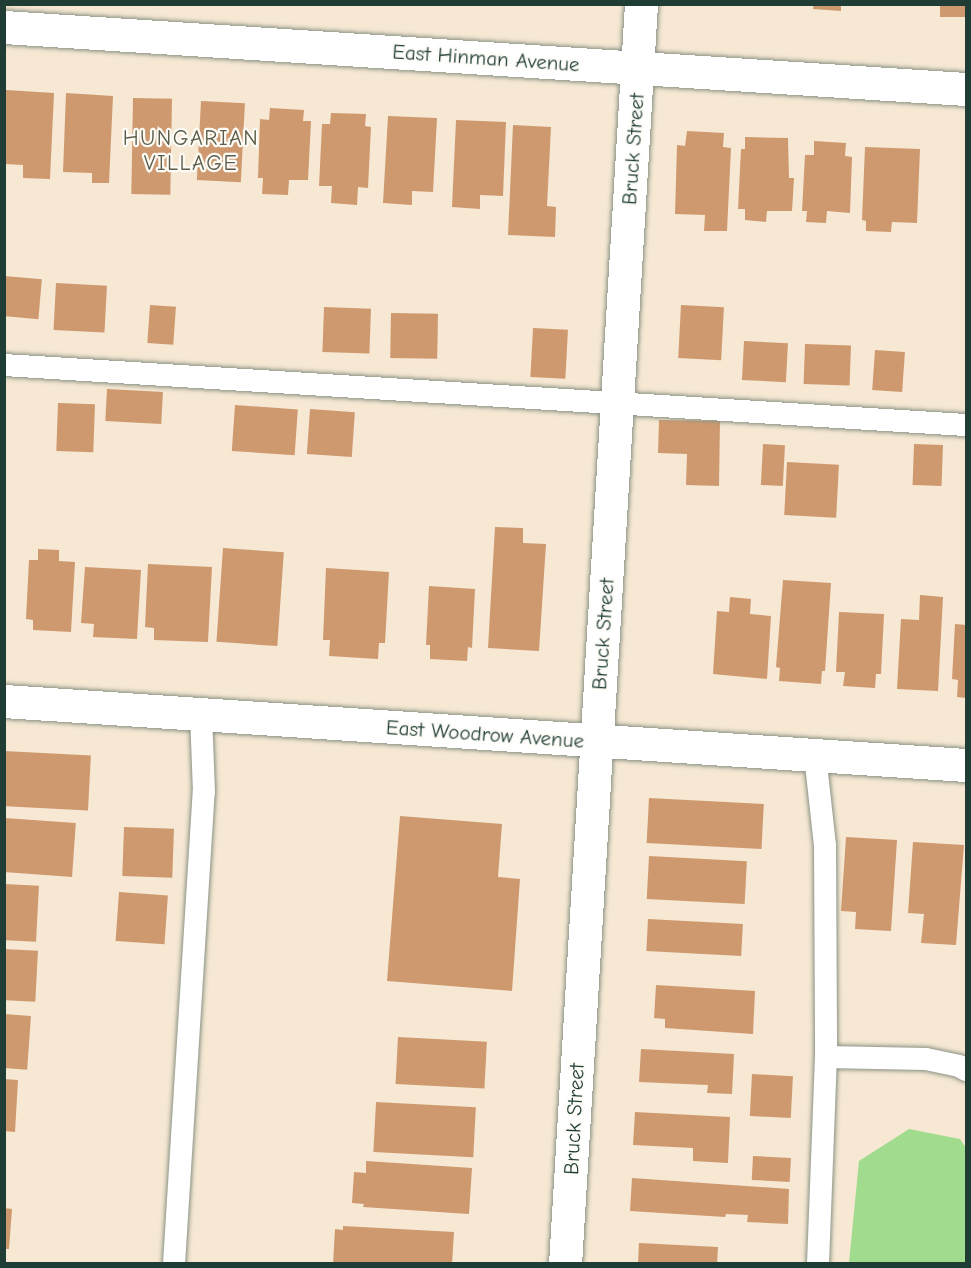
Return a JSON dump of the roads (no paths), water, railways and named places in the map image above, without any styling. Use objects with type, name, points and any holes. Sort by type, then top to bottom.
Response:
[{"type":"street","name":"Bruck Street","points":[[565,1263],[641,4]]},
{"type":"street","name":"East Hinman Avenue","points":[[4,27],[966,89]]},
{"type":"street","name":"East Woodrow Avenue","points":[[4,701],[966,765]]},
{"type":"lane","points":[[4,365],[617,401],[966,425]]},
{"type":"lane","points":[[174,1263],[204,792],[201,714]]},
{"type":"lane","points":[[815,755],[825,845],[826,1057],[818,1263]]},
{"type":"lane","points":[[826,1057],[926,1059],[959,1066],[966,1070]]},
{"type":"district","name":"HUNGARIAN VILLAGE","points":[[191,150]]}]
